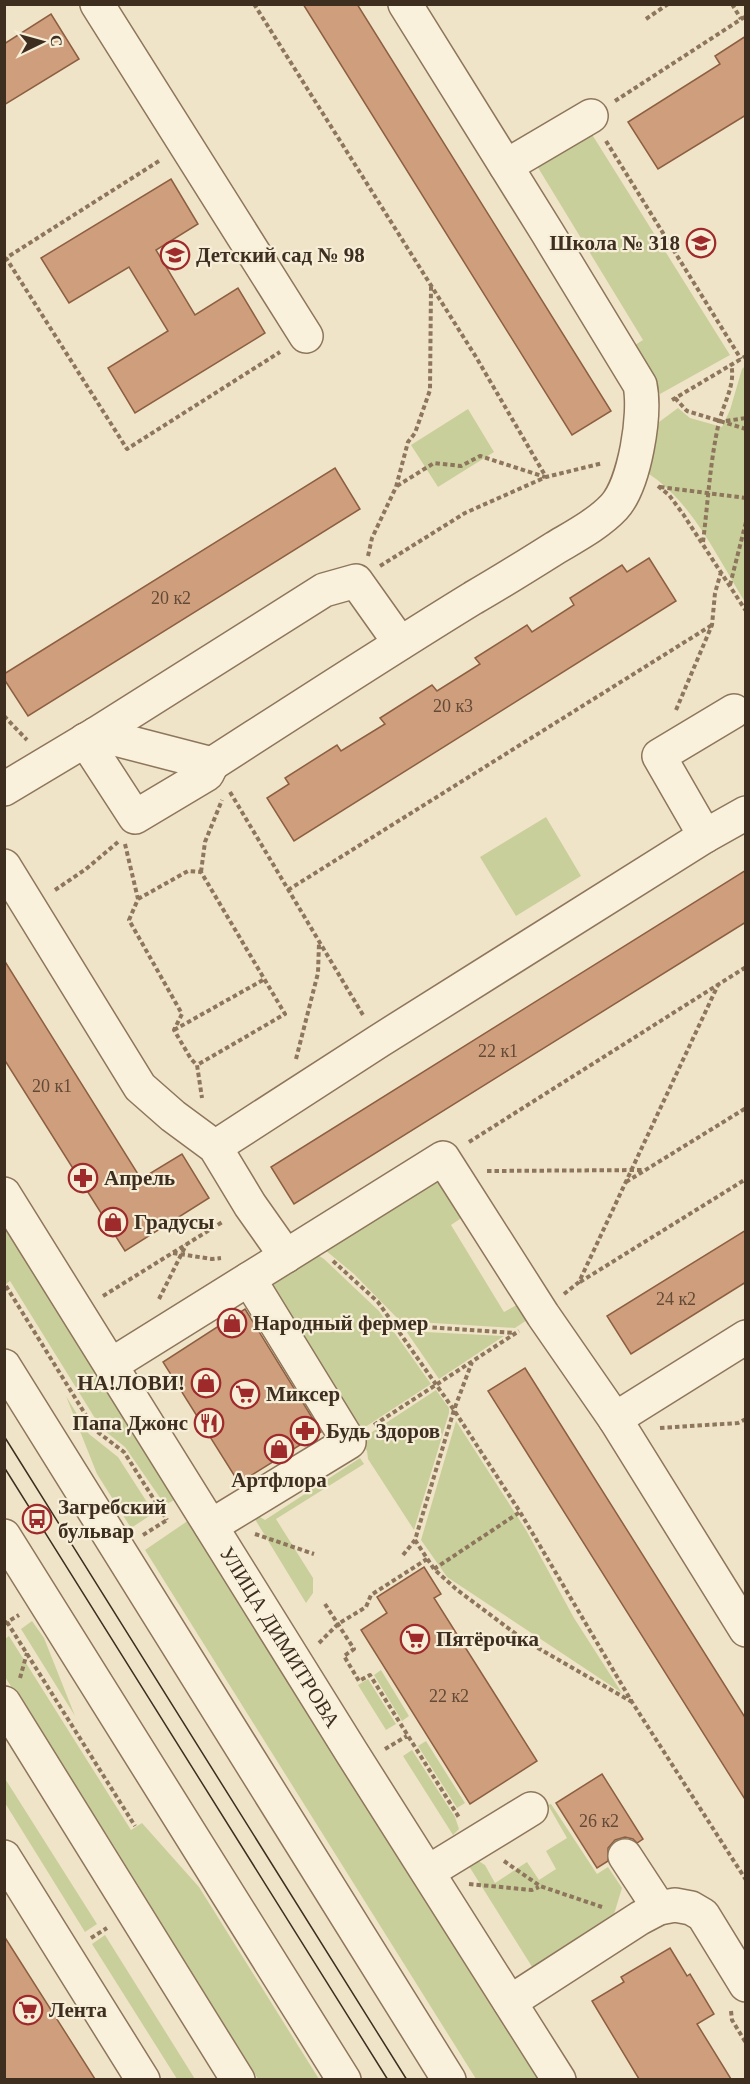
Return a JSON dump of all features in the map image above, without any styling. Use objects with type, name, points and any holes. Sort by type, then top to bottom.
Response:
[{"type":"street","points":[[97,4],[306,336]]},
{"type":"street","points":[[91,737],[135,817],[146,824],[207,774],[212,764],[400,643],[579,534],[615,506],[625,491],[642,414],[642,395],[635,375],[405,4]]},
{"type":"street","points":[[506,166],[591,116]]},
{"type":"street","points":[[4,789],[324,590],[356,580],[400,643]]},
{"type":"street","points":[[705,836],[659,756],[734,711]]},
{"type":"street","points":[[91,737],[212,764]]},
{"type":"street","points":[[216,1147],[379,1041],[705,836],[746,813]]},
{"type":"street","points":[[4,866],[140,1087],[173,1116],[216,1147],[250,1205],[297,1249]]},
{"type":"street","points":[[111,1365],[297,1249],[447,1164],[543,1315],[619,1425],[746,1630]]},
{"type":"street","name":"УЛИЦА ДИМИТРОВА","points":[[4,1194],[559,2079]]},
{"type":"street","points":[[211,1526],[349,1442],[249,1279]]},
{"type":"street","points":[[619,1425],[746,1337]]},
{"type":"street","points":[[4,1366],[449,2079]]},
{"type":"street","points":[[4,1536],[344,2079]]},
{"type":"street","points":[[12,1693],[238,2079]]},
{"type":"street","points":[[428,1872],[531,1809]]},
{"type":"street","points":[[625,1856],[650,1913]]},
{"type":"street","points":[[4,1857],[143,2079]]},
{"type":"street","points":[[510,2002],[650,1913],[675,1905],[691,1908],[704,1915],[737,1993]]},
{"type":"path","points":[[254,4],[476,357],[546,477]]},
{"type":"path","points":[[646,20],[669,4]]},
{"type":"path","points":[[642,414],[675,398],[743,357],[591,116],[743,17],[732,4]]},
{"type":"path","points":[[186,144],[6,258],[127,449],[306,336]]},
{"type":"path","points":[[356,580],[366,563],[372,538],[396,486],[408,442],[415,433],[430,390],[431,285]]},
{"type":"path","points":[[703,543],[719,421],[734,375],[732,364]]},
{"type":"path","points":[[675,398],[687,411],[746,429]]},
{"type":"path","points":[[719,421],[746,418]]},
{"type":"path","points":[[396,486],[434,463],[461,466],[480,456],[546,477]]},
{"type":"path","points":[[356,580],[465,513],[546,477],[633,462],[676,505],[746,611]]},
{"type":"path","points":[[660,487],[746,498]]},
{"type":"path","points":[[729,585],[746,522]]},
{"type":"path","points":[[659,756],[702,643],[712,625],[715,593],[721,572]]},
{"type":"path","points":[[288,890],[712,625]]},
{"type":"path","points":[[174,1030],[190,1059],[197,1065],[285,1014],[201,872],[205,842],[227,788],[379,1041]]},
{"type":"path","points":[[30,908],[86,868],[123,837],[138,899],[129,920],[182,1014],[174,1030]]},
{"type":"path","points":[[138,899],[188,871],[201,872]]},
{"type":"path","points":[[295,1063],[318,972],[320,943]]},
{"type":"path","points":[[447,1164],[746,967]]},
{"type":"path","points":[[174,1030],[263,980]]},
{"type":"path","points":[[579,1282],[717,985]]},
{"type":"path","points":[[626,1183],[746,1108]]},
{"type":"path","points":[[447,1164],[644,1170]]},
{"type":"path","points":[[349,1442],[543,1315],[552,1304],[579,1282],[746,1179]]},
{"type":"path","points":[[98,1299],[250,1205]]},
{"type":"path","points":[[297,1249],[336,1263],[378,1302],[454,1410],[520,1512],[632,1702],[746,1880]]},
{"type":"path","points":[[6,1286],[95,1430],[124,1452],[167,1520]]},
{"type":"path","points":[[394,1325],[515,1333]]},
{"type":"path","points":[[403,1555],[415,1540],[454,1410],[472,1362]]},
{"type":"path","points":[[619,1425],[738,1423],[746,1419]]},
{"type":"path","points":[[434,1569],[520,1512]]},
{"type":"path","points":[[138,1539],[175,1514]]},
{"type":"path","points":[[245,1532],[314,1554]]},
{"type":"path","points":[[415,1540],[434,1569],[456,1589],[524,1640],[632,1702]]},
{"type":"path","points":[[316,1645],[338,1624],[366,1607],[371,1595],[427,1559]]},
{"type":"path","points":[[325,1604],[354,1649],[344,1656],[359,1681],[370,1675],[476,1843]]},
{"type":"path","points":[[25,1611],[6,1623],[135,1826]]},
{"type":"path","points":[[12,1693],[27,1653]]},
{"type":"path","points":[[382,1751],[407,1736]]},
{"type":"path","points":[[523,1875],[540,1886],[586,1903],[650,1913]]},
{"type":"path","points":[[465,1883],[532,1890],[540,1886]]},
{"type":"path","points":[[737,1993],[732,2020],[746,2043]]},
{"type":"path","points":[[746,2074],[746,2079]]},
{"type":"green space","points":[[588,128],[730,355],[660,394],[653,376],[635,345],[643,340],[534,161]]},
{"type":"green space","points":[[745,366],[745,602],[714,549],[690,514],[677,498],[646,472],[659,422],[678,408],[690,418],[722,427]]},
{"type":"green space","points":[[468,409],[494,452],[438,487],[411,445]]},
{"type":"green space","points":[[546,817],[581,876],[516,916],[480,857]]},
{"type":"green space","points":[[432,1180],[439,1181],[469,1213],[451,1225],[504,1312],[524,1301],[533,1316],[515,1328],[400,1321],[354,1274],[319,1245]]},
{"type":"green space","points":[[4,1224],[176,1499],[165,1505],[125,1447],[101,1428],[10,1281],[5,1285]]},
{"type":"green space","points":[[310,1250],[324,1259],[379,1311],[431,1384],[356,1433],[264,1287]]},
{"type":"green space","points":[[406,1331],[504,1336],[439,1379]]},
{"type":"green space","points":[[436,1390],[449,1408],[449,1413],[414,1530],[368,1459],[367,1451],[360,1440]]},
{"type":"green space","points":[[66,1396],[89,1434],[118,1457],[154,1513],[131,1528],[97,1474]]},
{"type":"green space","points":[[456,1421],[526,1530],[574,1618],[622,1693],[447,1577],[421,1540]]},
{"type":"green space","points":[[360,1458],[364,1464],[276,1519],[313,1578],[313,1593],[306,1603],[250,1511],[265,1520]]},
{"type":"green space","points":[[189,1520],[540,2079],[476,2079],[145,1550]]},
{"type":"green space","points":[[32,1621],[44,1638],[75,1716],[21,1629]]},
{"type":"green space","points":[[9,1636],[131,1830],[142,1823],[199,1887],[319,2079],[258,2079],[112,1843],[5,1677],[5,1639]]},
{"type":"green space","points":[[381,1670],[409,1716],[402,1721],[374,1675]]},
{"type":"green space","points":[[368,1679],[396,1724],[386,1730],[358,1685]]},
{"type":"green space","points":[[426,1741],[465,1803],[457,1808],[418,1746]]},
{"type":"green space","points":[[412,1750],[455,1817],[459,1829],[453,1835],[403,1756]]},
{"type":"green space","points":[[4,1777],[97,1924],[85,1932],[5,1803]]},
{"type":"green space","points":[[551,1804],[597,1874],[608,1867],[622,1888],[611,1924],[534,1970],[467,1863],[477,1860],[485,1865],[495,1883],[527,1862],[539,1880],[556,1869],[546,1851],[567,1838],[548,1805]]},
{"type":"green space","points":[[105,1935],[195,2079],[177,2079],[92,1944]]},
{"type":"building","points":[[303,4],[357,4],[611,411],[572,435]]},
{"type":"building","points":[[51,14],[79,59],[4,105],[4,44]]},
{"type":"building","points":[[746,36],[746,115],[658,169],[628,122],[720,64],[715,56]]},
{"type":"building","points":[[171,179],[198,224],[156,250],[195,315],[238,288],[265,333],[135,413],[108,368],[168,331],[129,267],[69,303],[41,258]]},
{"type":"building","points":[[335,468],[360,509],[28,716],[4,679],[4,674]]},
{"type":"building","points":[[649,558],[676,601],[294,841],[267,798],[289,784],[285,778],[337,745],[341,751],[385,724],[380,718],[432,685],[437,691],[480,664],[475,658],[527,625],[532,632],[574,605],[570,598],[622,565],[627,572]]},
{"type":"building","points":[[746,870],[746,922],[294,1204],[271,1167]]},
{"type":"building","points":[[4,960],[141,1179],[182,1154],[209,1198],[125,1251],[4,1059]]},
{"type":"building","points":[[746,1230],[746,1282],[631,1354],[607,1316]]},
{"type":"building","name":"Миксер","points":[[245,1309],[321,1432],[239,1483],[163,1362]]},
{"type":"building","points":[[525,1368],[746,1719],[746,1801],[488,1391]]},
{"type":"building","points":[[424,1567],[441,1594],[434,1598],[537,1761],[470,1804],[361,1630],[387,1613],[377,1597]]},
{"type":"building","points":[[602,1774],[643,1839],[637,1843],[625,1837],[615,1840],[608,1848],[608,1861],[597,1868],[556,1803]]},
{"type":"building","name":"Лента","points":[[4,1936],[95,2079],[4,2079]]},
{"type":"building","points":[[670,1948],[687,1976],[690,1974],[714,2014],[697,2024],[731,2079],[639,2079],[592,2001],[624,1982],[621,1977]]},
{"type":"tram line","points":[[4,1436],[407,2080]]},
{"type":"tram line","points":[[4,1467],[388,2080]]},
{"type":"place","name":"Школа № 318","points":[[701,243]]},
{"type":"place","name":"Детский сад № 98","points":[[175,255]]},
{"type":"place","name":"Апрель","points":[[83,1178]]},
{"type":"place","name":"Градусы","points":[[113,1222]]},
{"type":"place","name":"Народный фермер","points":[[232,1323]]},
{"type":"place","name":"НА!ЛОВИ!","points":[[206,1383]]},
{"type":"place","name":"Миксер","points":[[245,1394]]},
{"type":"place","name":"Папа Джонс","points":[[209,1423]]},
{"type":"place","name":"Будь Здоров","points":[[305,1431]]},
{"type":"place","name":"Артфлора","points":[[279,1449]]},
{"type":"place","name":"Загребский бульвар","points":[[37,1519]]},
{"type":"place","name":"Пятёрочка","points":[[415,1639]]},
{"type":"place","name":"Лента","points":[[28,2010]]}]
